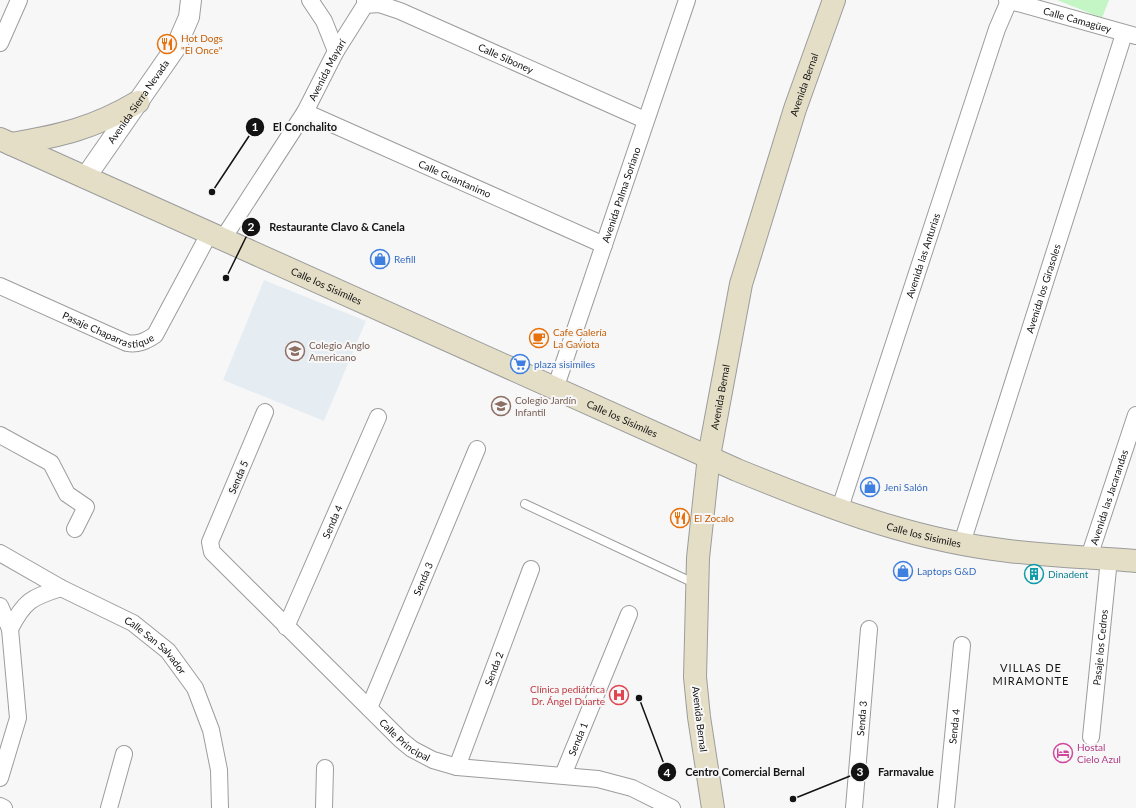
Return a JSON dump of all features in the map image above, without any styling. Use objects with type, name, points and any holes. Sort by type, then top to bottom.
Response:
[{"type":"main road","name":"Avenida Bernal","points":[[712,808],[698,717],[695,677],[697,585],[709,456],[741,284],[795,109],[834,0]]},
{"type":"main road","points":[[6,142],[80,130],[116,115],[138,102]]},
{"type":"main road","name":"Calle los Sisimiles","points":[[6,142],[554,389],[709,456],[736,470],[839,511],[908,531],[994,549],[1136,561]]},
{"type":"street","points":[[0,43],[19,0]]},
{"type":"street","name":"Avenida Sierra Nevada","points":[[86,178],[179,42],[189,17],[191,0]]},
{"type":"street","points":[[310,0],[324,21],[336,51]]},
{"type":"street","name":"Avenida Palma Soriano","points":[[554,389],[687,0]]},
{"type":"street","name":"Calle Camagüey","points":[[1008,0],[1130,35]]},
{"type":"street","name":"Avenida las Anturias","points":[[839,511],[997,29],[1008,0]]},
{"type":"street","name":"Avenida Mayarí","points":[[215,237],[305,112],[336,51],[365,2]]},
{"type":"street","name":"Calle Siboney","points":[[365,2],[379,4],[400,11],[645,120]]},
{"type":"street","name":"Avenida los Girasoles","points":[[962,543],[1130,35]]},
{"type":"street","name":"Calle Guantanimo","points":[[305,112],[604,245]]},
{"type":"street","name":"Pasaje Chaparrastique","points":[[0,286],[127,343],[142,343],[155,335],[215,237]]},
{"type":"street","name":"Senda 5","points":[[210,542],[265,412]]},
{"type":"street","name":"Avenida las Jacarandas","points":[[1099,558],[1136,415]]},
{"type":"street","name":"Senda 4","points":[[286,627],[378,417]]},
{"type":"street","points":[[0,435],[51,463],[67,494],[86,507],[75,528]]},
{"type":"street","name":"Senda 3","points":[[369,708],[477,449]]},
{"type":"street","name":"Calle Principal","points":[[210,542],[212,552],[286,627],[412,748],[433,760],[457,767],[563,775],[618,783],[672,808]]},
{"type":"street","name":"Calle San Salvador","points":[[0,553],[61,588],[133,623],[168,651],[196,688],[211,730],[217,763],[220,808]]},
{"type":"street","name":"Pasaje los Cedros","points":[[1091,737],[1099,558]]},
{"type":"street","name":"Senda 2","points":[[457,767],[531,569]]},
{"type":"street","points":[[0,778],[18,718],[8,676],[10,629],[20,609],[38,595],[61,588]]},
{"type":"street","points":[[0,606],[10,629]]},
{"type":"street","name":"Senda 1","points":[[563,775],[629,614]]},
{"type":"street","name":"Senda 3","points":[[854,808],[869,629]]},
{"type":"street","name":"Senda 4","points":[[946,808],[962,645]]},
{"type":"street","points":[[109,808],[124,754]]},
{"type":"street","points":[[324,768],[324,808]]},
{"type":"street","points":[[0,806],[4,808]]},
{"type":"lane","points":[[525,504],[697,585]]},
{"type":"shaded area","name":"Colegio Anglo Americano","points":[[264,280],[366,321],[324,421],[223,380]]},
{"type":"green space","points":[[1057,0],[1109,0],[1102,18]]},
{"type":"place","name":"Hot Dogs \"El Once\"","points":[[167,44]]},
{"type":"place","name":"El Conchalito","points":[[212,192]]},
{"type":"place","name":"Refill","points":[[380,259]]},
{"type":"place","name":"Restaurante Clavo & Canela","points":[[226,278]]},
{"type":"place","name":"Cafe Galería La Gaviota","points":[[539,338]]},
{"type":"place","name":"Colegio Anglo Americano","points":[[295,351]]},
{"type":"place","name":"plaza sisimiles","points":[[520,364]]},
{"type":"place","name":"Colegio Jardín Infantil","points":[[501,406]]},
{"type":"place","name":"Jeni Salón","points":[[870,487]]},
{"type":"place","name":"El Zocalo","points":[[680,518]]},
{"type":"place","name":"Laptops G&D","points":[[903,571]]},
{"type":"place","name":"Dinadent","points":[[1034,574]]},
{"type":"place","name":"Clínica pediátrica Dr. Ángel Duarte","points":[[619,695]]},
{"type":"place","name":"Centro Comercial Bernal","points":[[639,698]]},
{"type":"place","name":"Hostal Cielo Azul","points":[[1063,753]]},
{"type":"place","name":"Farmavalue","points":[[793,799]]},
{"type":"district","name":"VILLAS DE MIRAMONTE","points":[[1031,673]]}]
